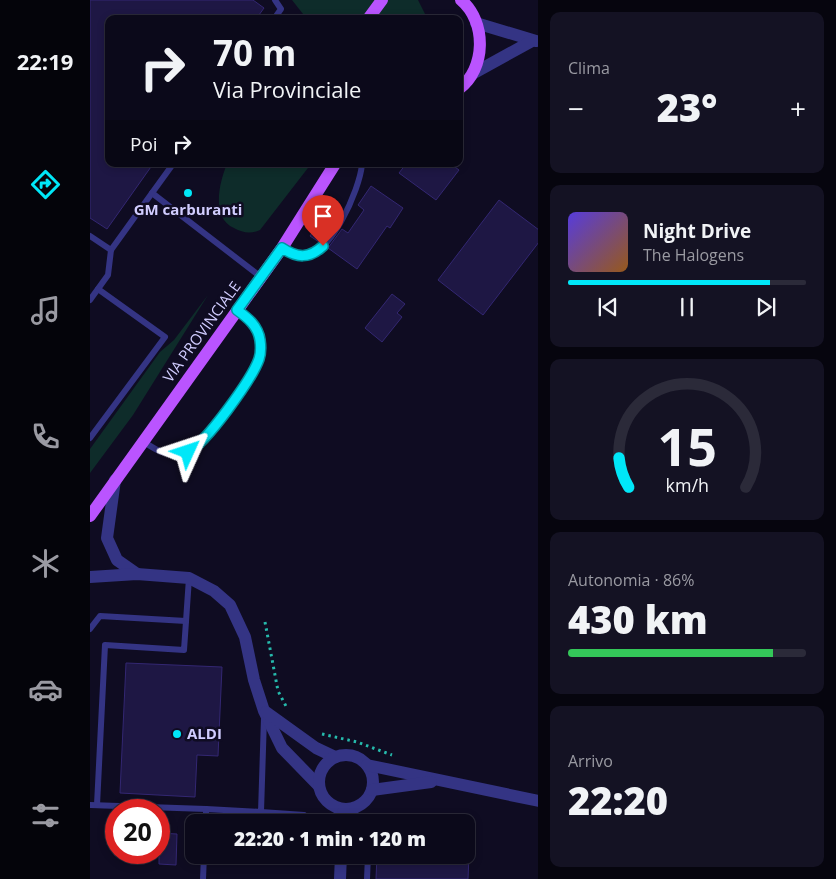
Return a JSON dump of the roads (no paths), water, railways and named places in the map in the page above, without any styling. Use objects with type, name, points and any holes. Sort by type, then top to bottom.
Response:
[{"type":"main road","points":[[371,15],[382,0]]},
{"type":"main road","points":[[463,84],[474,72],[479,46],[476,22],[466,2]]},
{"type":"main road","name":"VIA PROVINCIALE","points":[[90,516],[282,248],[333,167]]},
{"type":"street","points":[[476,22],[535,41]]},
{"type":"street","points":[[474,72],[535,41]]},
{"type":"street","points":[[115,480],[107,538],[117,560],[137,574]]},
{"type":"street","points":[[90,576],[137,574],[189,578],[214,591],[230,604],[245,637],[254,680],[264,711],[282,748],[319,786],[327,802],[344,809],[361,804],[372,790],[373,781],[367,765]]},
{"type":"street","points":[[264,711],[316,748],[335,757],[352,756],[367,765],[538,801]]},
{"type":"street","points":[[319,786],[322,768],[335,757]]},
{"type":"street","points":[[372,790],[444,781]]},
{"type":"street","points":[[344,809],[344,814]]},
{"type":"street","points":[[340,879],[341,864]]},
{"type":"lane","points":[[275,0],[281,9],[277,15]]},
{"type":"lane","points":[[90,300],[108,275],[111,250],[171,167]]},
{"type":"lane","points":[[282,248],[292,255],[303,257],[323,246],[345,215],[358,182],[361,167]]},
{"type":"lane","points":[[152,193],[261,277]]},
{"type":"lane","points":[[90,236],[111,250]]},
{"type":"lane","points":[[90,438],[165,337],[98,288]]},
{"type":"lane","points":[[143,441],[155,450],[169,455],[182,455],[195,449],[250,378],[259,359],[259,334],[251,321],[237,310]]},
{"type":"lane","points":[[189,578],[184,650],[105,645],[94,805],[290,814]]},
{"type":"lane","points":[[90,629],[100,616],[186,621]]},
{"type":"lane","points":[[261,812],[264,711]]},
{"type":"lane","points":[[203,879],[204,864]]},
{"type":"lane","points":[[367,879],[368,864]]},
{"type":"place","name":"GM carburanti","points":[[188,193]]},
{"type":"place","name":"ALDI","points":[[177,734]]}]
